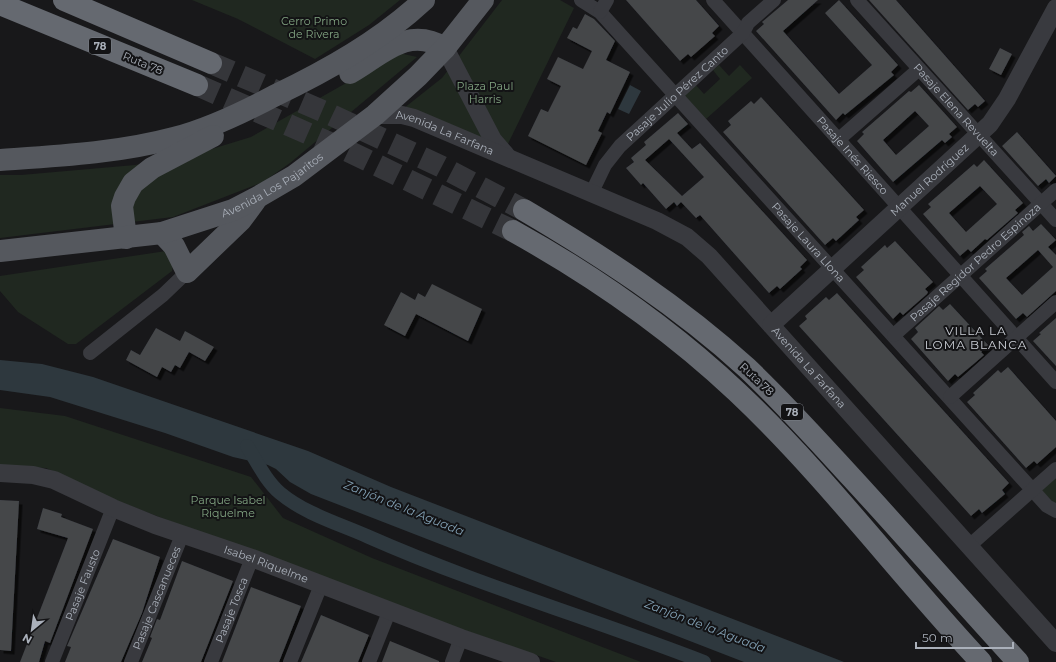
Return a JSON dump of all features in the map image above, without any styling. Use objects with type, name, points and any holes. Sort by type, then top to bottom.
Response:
[{"type":"highway","name":"78","points":[[64,0],[211,64]]},
{"type":"highway","name":"Ruta 78","points":[[0,4],[197,85]]},
{"type":"highway","name":"Ruta 78","points":[[524,210],[594,252],[645,287],[702,330],[746,368],[800,421],[1018,662]]},
{"type":"highway","name":"Ruta 78","points":[[513,231],[548,250],[618,296],[682,343],[734,389],[799,455],[981,662]]},
{"type":"main road","points":[[0,160],[94,152],[159,142],[207,128],[304,82],[360,49],[424,0]]},
{"type":"main road","name":"Avenida Los Pajaritos","points":[[0,252],[162,233],[233,210],[258,197],[294,176],[375,115],[418,76],[445,48],[483,0]]},
{"type":"main road","points":[[304,82],[327,81],[349,74],[394,45],[408,40],[428,40],[445,48]]},
{"type":"main road","points":[[126,238],[122,206],[133,183],[152,168],[216,134],[253,107]]},
{"type":"main road","points":[[162,233],[174,246],[187,272],[241,220],[258,197]]},
{"type":"street","name":"Pasaje Laura Llona","points":[[581,0],[604,6],[676,94],[1050,509],[1056,511]]},
{"type":"street","name":"Pasaje Inés Riesco","points":[[713,0],[1056,382]]},
{"type":"street","name":"Pasaje Julio Pérez Canto","points":[[591,194],[600,173],[611,156],[743,33],[748,23],[774,0]]},
{"type":"street","name":"Pasaje Elena Revuelta","points":[[857,0],[980,134],[1056,220]]},
{"type":"street","name":"Manuel Rodríguez","points":[[771,325],[980,134],[1001,110],[1056,8]]},
{"type":"street","name":"Avenida La Farfana","points":[[445,48],[493,140],[500,151],[512,160]]},
{"type":"street","points":[[838,140],[919,69]]},
{"type":"street","name":"Avenida La Farfana","points":[[375,115],[402,115],[657,221],[687,237],[709,256],[968,547],[1056,643]]},
{"type":"street","name":"Pasaje Regidor Pedro Espinoza","points":[[894,335],[1056,190]]},
{"type":"street","points":[[90,353],[163,295],[187,272]]},
{"type":"street","points":[[950,397],[1056,302]]},
{"type":"street","points":[[968,547],[1056,469]]},
{"type":"street","name":"Isabel Riquelme","points":[[0,473],[44,477],[64,484],[113,508],[182,535],[252,558],[389,612],[531,662]]},
{"type":"street","name":"Pasaje Fausto","points":[[52,662],[113,508]]},
{"type":"street","name":"Pasaje Cascanueces","points":[[131,662],[182,535]]},
{"type":"street","name":"Pasaje Tosca","points":[[211,662],[252,558]]},
{"type":"street","points":[[290,662],[322,585]]},
{"type":"street","points":[[369,662],[389,612]]},
{"type":"street","points":[[452,662],[461,638]]},
{"type":"green space","name":"Cerro Primo de Rivera","points":[[192,0],[400,0],[369,25],[315,59],[238,19]]},
{"type":"green space","name":"Plaza Paul Harris","points":[[502,0],[560,0],[574,8],[505,150],[399,112],[442,78]]},
{"type":"green space","points":[[399,53],[417,57],[290,163],[263,182],[173,217],[0,238],[0,175],[21,175],[135,165],[189,156],[251,137]]},
{"type":"green space","points":[[719,65],[729,76],[740,65],[752,78],[706,119],[682,93],[694,83],[704,94],[720,79],[713,70]]},
{"type":"green space","points":[[166,251],[174,260],[172,271],[76,344],[68,344],[18,312],[0,291],[0,276]]},
{"type":"green space","name":"Parque Isabel Riquelme","points":[[0,408],[65,416],[251,477],[283,518],[372,558],[641,662],[556,662],[343,588],[118,501],[46,468],[0,466]]},
{"type":"green space","points":[[1056,477],[1056,505],[1041,490]]},
{"type":"water","points":[[630,85],[641,91],[629,114],[618,109]]},
{"type":"water","name":"Zanjón de la Aguada","points":[[0,360],[42,364],[93,377],[308,451],[391,487],[844,662],[744,662],[311,494],[290,482],[276,469],[268,465],[233,457],[165,433],[50,397],[0,390]]},
{"type":"building","points":[[626,0],[696,0],[719,26],[712,33],[715,36],[691,57],[688,54],[680,61]]},
{"type":"building","points":[[788,0],[818,0],[783,31],[839,94],[872,65],[825,13],[839,0],[898,65],[891,72],[894,75],[845,115],[843,113],[836,120],[756,31],[764,24],[762,22]]},
{"type":"building","points":[[869,0],[896,0],[985,101],[978,107],[975,104],[968,110]]},
{"type":"building","points":[[585,14],[594,19],[615,41],[606,60],[630,72],[610,114],[607,112],[598,131],[602,133],[586,165],[528,136],[541,109],[548,112],[561,86],[547,79],[558,57],[583,69],[592,51],[567,38],[573,27],[577,29]]},
{"type":"building","points":[[1000,48],[1012,54],[1001,75],[989,69]]},
{"type":"building","points":[[919,85],[957,127],[949,134],[952,137],[945,143],[942,140],[893,182],[857,141],[864,134],[862,132],[909,91],[911,92]],"holes":[[[915,111],[929,126],[896,155],[883,140]]]},
{"type":"building","points":[[761,97],[864,210],[856,217],[859,220],[836,241],[833,238],[825,245],[723,132],[731,125],[728,121],[751,101],[754,104]]},
{"type":"building","points":[[678,113],[688,124],[677,133],[692,149],[700,143],[807,260],[800,267],[802,269],[780,289],[777,286],[769,293],[700,215],[696,218],[681,202],[677,206],[674,202],[666,209],[643,183],[641,185],[626,168],[634,162],[631,158],[646,145],[644,142]],"holes":[[[669,139],[704,177],[682,196],[645,160]]]},
{"type":"building","points":[[1017,132],[1056,176],[1049,183],[1046,179],[1038,186],[1002,146]]},
{"type":"building","points":[[984,160],[1023,203],[1015,210],[1018,213],[987,240],[985,239],[971,252],[968,249],[960,256],[923,214],[931,207],[928,204],[974,164],[977,167]],"holes":[[[980,186],[997,204],[966,232],[949,213]]]},
{"type":"building","points":[[1041,224],[1056,240],[1048,247],[1056,255],[1056,291],[1027,317],[1023,313],[1016,319],[979,278],[987,271],[985,269],[1024,235],[1022,232],[1029,226],[1033,231]],"holes":[[[1038,250],[1053,267],[1022,295],[1006,278]]]},
{"type":"building","points":[[895,241],[933,282],[925,289],[928,292],[927,294],[903,315],[900,312],[893,319],[856,277],[864,270],[861,267],[885,245],[887,248]]},
{"type":"building","points":[[432,284],[482,309],[468,341],[416,314],[405,336],[384,325],[401,292],[415,300],[418,293],[425,297]]},
{"type":"building","points":[[837,293],[1009,483],[1002,490],[1005,494],[982,513],[979,509],[971,516],[799,326],[807,319],[805,316],[826,297],[829,300]]},
{"type":"building","points":[[950,304],[989,346],[981,352],[984,355],[976,362],[958,377],[955,374],[948,381],[911,339],[918,332],[915,328],[939,306],[943,310]]},
{"type":"building","points":[[1056,318],[1056,366],[1033,341],[1041,334],[1039,333]]},
{"type":"building","points":[[156,328],[180,341],[185,331],[214,347],[205,361],[189,352],[180,368],[175,365],[171,372],[162,367],[157,377],[126,360],[131,350],[140,355]]},
{"type":"building","points":[[1008,367],[1056,421],[1056,447],[1037,464],[1034,461],[1026,468],[967,402],[975,395],[973,393],[998,370],[1001,373]]},
{"type":"building","points":[[0,500],[19,501],[11,651],[0,650]]},
{"type":"building","points":[[43,508],[62,514],[61,517],[93,529],[50,643],[45,641],[39,662],[20,662],[68,538],[37,529]]},
{"type":"building","points":[[113,539],[160,557],[142,613],[121,662],[65,662],[71,647],[67,646]]},
{"type":"building","points":[[182,561],[233,581],[201,662],[142,662],[152,638],[150,637],[157,619],[160,620]]},
{"type":"building","points":[[251,587],[301,606],[279,662],[222,662]]},
{"type":"building","points":[[321,615],[369,635],[358,662],[301,662]]},
{"type":"building","points":[[390,641],[439,661],[439,662],[382,662]]},
{"type":"waterway","points":[[247,446],[270,483],[280,493],[300,507],[312,513],[452,571],[704,662]]},
{"type":"tunnel","points":[[211,63],[327,113],[440,166],[524,210]]},
{"type":"tunnel","points":[[197,85],[348,151],[513,231]]},
{"type":"district","name":"VILLA LA LOMA BLANCA","points":[[976,338]]}]
